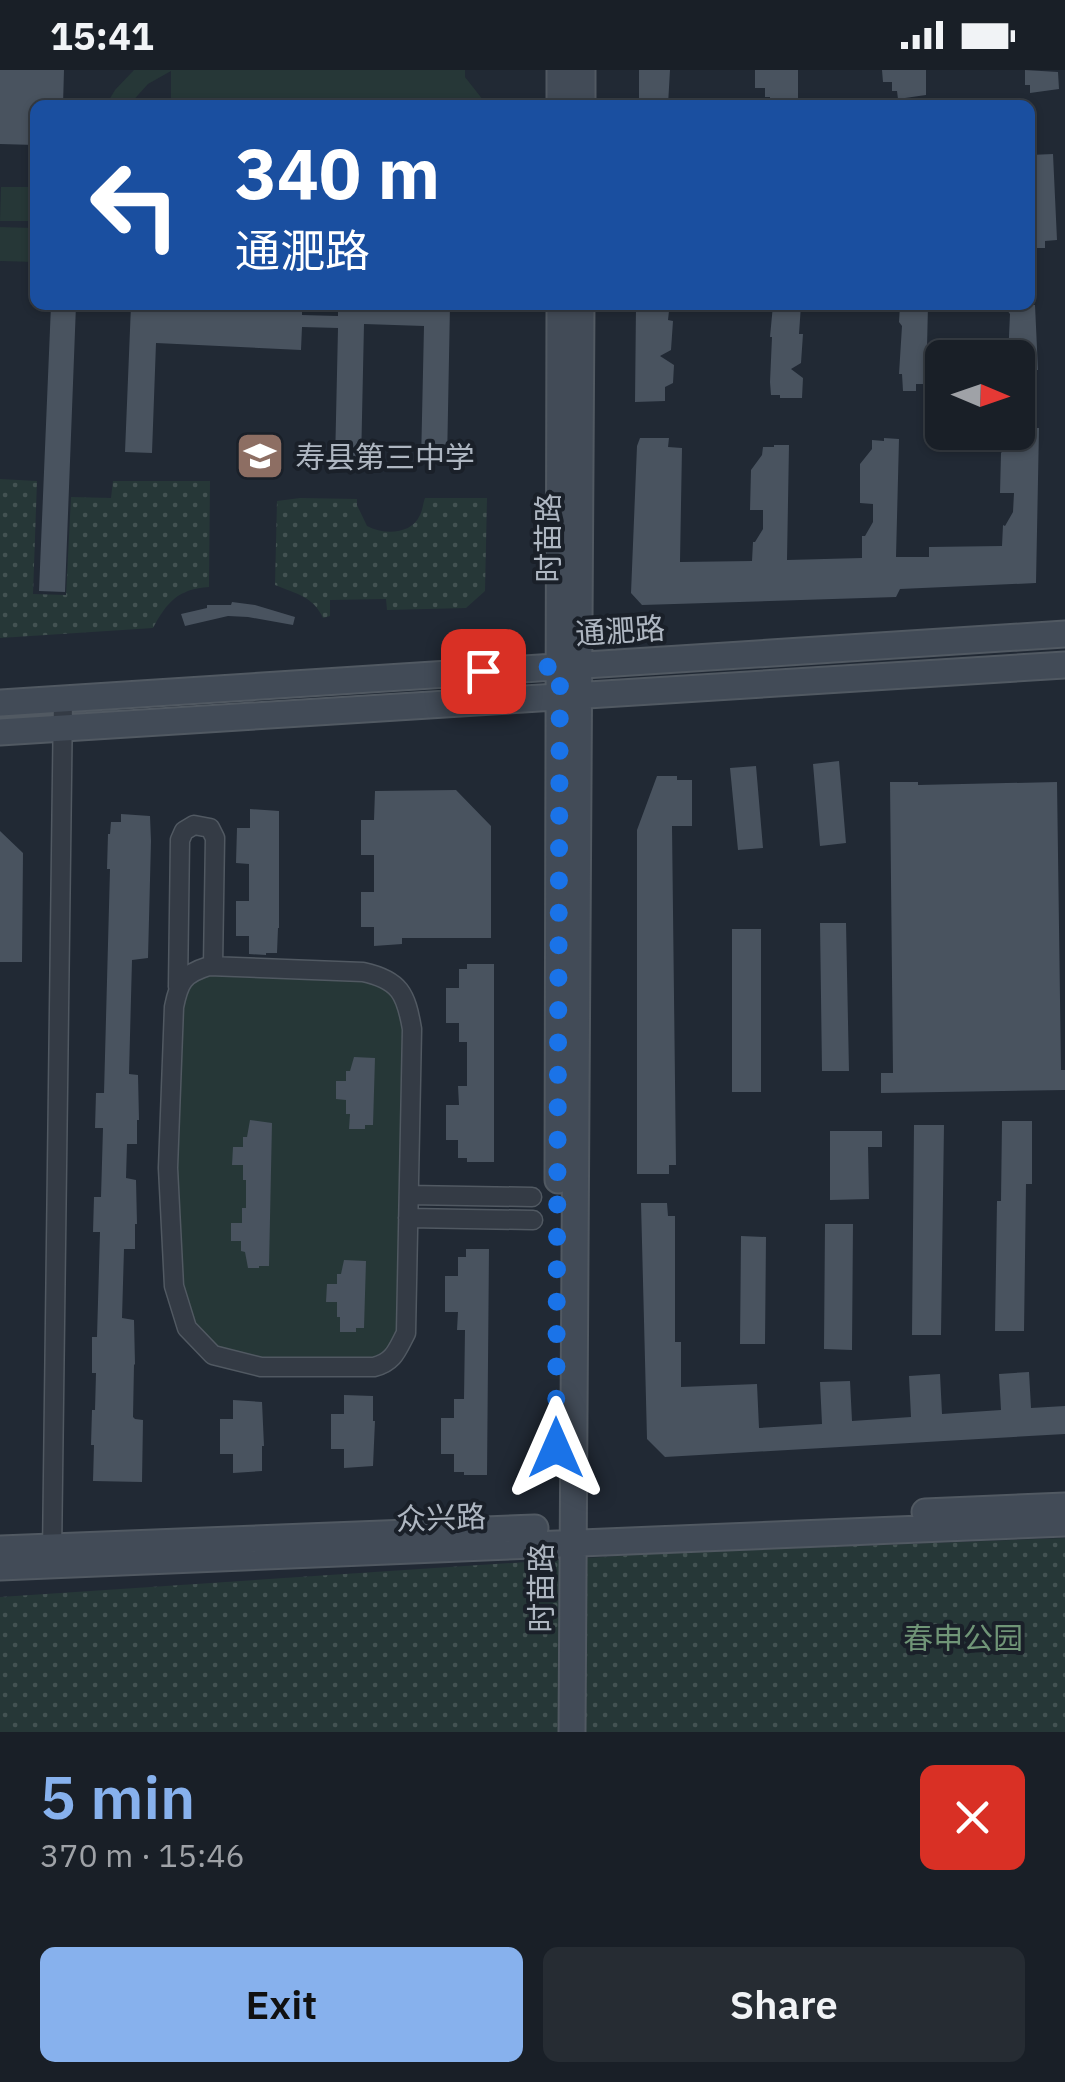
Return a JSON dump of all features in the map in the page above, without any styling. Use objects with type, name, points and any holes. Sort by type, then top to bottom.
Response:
[{"type":"street","points":[[560,70],[560,100]]},
{"type":"street","points":[[582,70],[582,100]]},
{"type":"street","name":"时苗路","points":[[556,1732],[562,1533],[570,696],[560,310]]},
{"type":"street","name":"时苗路","points":[[569,666],[581,310]]},
{"type":"street","name":"通淝路","points":[[0,703],[1065,634]]},
{"type":"street","name":"通淝路","points":[[0,732],[1065,665]]},
{"type":"street","points":[[52,1556],[63,699]]},
{"type":"street","points":[[178,987],[190,972],[213,966],[363,972],[382,976],[398,987],[408,1005],[412,1029],[406,1333],[386,1364],[262,1367],[213,1355],[186,1328],[174,1286],[168,1168],[178,987],[180,840],[184,830],[194,824],[210,828],[216,843],[213,966]]},
{"type":"street","points":[[409,1195],[532,1197]]},
{"type":"street","points":[[408,1218],[532,1220]]},
{"type":"street","name":"众兴路","points":[[0,1568],[52,1556],[1065,1506]]},
{"type":"street","name":"众兴路","points":[[562,1533],[1065,1523]]},
{"type":"street","name":"时苗路","points":[[562,1533],[572,1732]]},
{"type":"street","name":"众兴路","points":[[0,1548],[52,1556]]},
{"type":"green space","points":[[134,70],[465,70],[465,77],[483,100],[171,100],[171,71],[148,84],[134,100],[109,100]]},
{"type":"green space","points":[[1,187],[30,187],[30,221],[0,221]]},
{"type":"green space","points":[[0,227],[30,228],[30,262],[0,261]]},
{"type":"green space","points":[[0,479],[37,481],[33,594],[66,595],[71,497],[111,498],[113,481],[210,481],[209,587],[175,598],[153,628],[0,638]]},
{"type":"green space","points":[[425,498],[487,498],[485,591],[466,608],[387,610],[386,599],[330,600],[330,616],[323,618],[309,600],[275,585],[277,501],[357,499],[367,526],[389,532],[404,530],[416,522]]},
{"type":"green space","points":[[194,974],[364,975],[396,990],[408,1027],[402,1330],[386,1358],[262,1361],[216,1351],[190,1323],[178,1282],[172,1169],[177,1012]]},
{"type":"green space","name":"春申公园","points":[[1065,1538],[1065,1732],[0,1732],[0,1597],[646,1554]]},
{"type":"building","points":[[0,70],[64,70],[63,100],[30,100],[30,145],[0,144]]},
{"type":"building","points":[[639,70],[670,70],[668,100],[639,100]]},
{"type":"building","points":[[755,70],[798,70],[798,100],[770,100],[765,97],[765,88],[755,88]]},
{"type":"building","points":[[882,70],[926,70],[926,95],[898,99],[892,82],[883,82]]},
{"type":"building","points":[[1025,70],[1058,72],[1059,89],[1030,93],[1030,85],[1025,85]]},
{"type":"building","points":[[1053,154],[1057,240],[1045,241],[1045,248],[1035,248],[1035,155]]},
{"type":"building","points":[[1035,305],[1038,370],[1035,370],[1035,340],[1009,340],[1007,310],[1035,310]]},
{"type":"building","points":[[51,310],[76,310],[65,592],[39,591]]},
{"type":"building","points":[[131,310],[302,310],[302,315],[338,316],[338,310],[450,310],[447,463],[421,463],[424,326],[364,324],[361,464],[335,463],[338,328],[302,327],[301,350],[156,343],[152,453],[125,452]]},
{"type":"building","points":[[636,310],[669,311],[668,320],[673,321],[671,350],[660,356],[674,365],[673,383],[665,387],[665,401],[635,402]]},
{"type":"building","points":[[773,310],[801,310],[801,363],[791,369],[803,378],[802,398],[771,395]]},
{"type":"building","points":[[900,310],[928,310],[925,384],[916,384],[916,391],[903,391],[899,374]]},
{"type":"building","points":[[1035,428],[1039,428],[1036,583],[900,589],[896,597],[642,605],[631,593],[640,438],[669,438],[668,447],[682,448],[680,562],[752,561],[753,542],[763,529],[763,510],[750,510],[751,470],[763,447],[774,445],[789,445],[787,560],[862,558],[862,536],[873,522],[873,504],[860,503],[860,464],[872,449],[872,440],[884,438],[899,439],[896,557],[929,557],[929,547],[1002,546],[1003,525],[1013,512],[1014,493],[1000,493],[1001,453],[1035,450]]},
{"type":"building","points":[[232,602],[295,617],[293,625],[228,616],[185,626],[181,614]]},
{"type":"building","points":[[839,761],[846,843],[820,846],[813,764]]},
{"type":"building","points":[[756,766],[763,848],[738,850],[730,768]]},
{"type":"building","points":[[657,776],[692,780],[692,826],[672,826],[676,1165],[669,1165],[669,1174],[637,1174],[637,830]]},
{"type":"building","points":[[890,782],[1057,782],[1061,1070],[1065,1070],[1065,1090],[881,1093],[881,1073],[893,1073]]},
{"type":"building","points":[[456,790],[491,826],[491,938],[402,938],[402,944],[374,946],[374,927],[361,927],[361,892],[374,892],[374,855],[361,855],[361,820],[374,820],[375,791]]},
{"type":"building","points":[[250,809],[279,811],[277,953],[266,955],[249,954],[249,936],[236,936],[236,901],[249,901],[249,864],[236,863],[237,828],[250,828]]},
{"type":"building","points":[[121,814],[150,816],[151,841],[148,958],[132,960],[129,1074],[138,1075],[139,1120],[137,1144],[127,1144],[126,1178],[136,1180],[137,1224],[135,1249],[124,1249],[122,1318],[134,1320],[133,1417],[143,1420],[142,1482],[93,1481],[91,1445],[96,1373],[92,1373],[92,1337],[97,1337],[100,1232],[93,1232],[94,1197],[101,1197],[103,1128],[95,1128],[96,1093],[104,1093],[108,834],[111,822],[121,822]]},
{"type":"building","points":[[0,831],[23,853],[22,962],[0,962]]},
{"type":"building","points":[[820,923],[846,923],[849,1071],[822,1071]]},
{"type":"building","points":[[732,929],[761,929],[761,1092],[732,1092]]},
{"type":"building","points":[[467,964],[494,964],[494,1162],[458,1158],[458,1140],[446,1140],[446,1105],[459,1105],[458,1086],[467,1086],[467,1042],[459,1042],[459,1023],[446,1023],[446,988],[459,988],[459,969],[467,969]]},
{"type":"building","points":[[354,1057],[375,1058],[373,1125],[365,1125],[365,1129],[349,1129],[346,1100],[336,1099],[336,1081],[346,1081],[346,1071],[350,1071]]},
{"type":"building","points":[[250,1120],[272,1123],[269,1266],[259,1268],[248,1268],[241,1241],[231,1241],[231,1223],[242,1223],[242,1208],[246,1208],[243,1165],[232,1165],[233,1147],[243,1147]]},
{"type":"building","points":[[1002,1121],[1032,1121],[1032,1184],[1026,1184],[1024,1331],[995,1331]]},
{"type":"building","points":[[914,1125],[944,1125],[941,1335],[912,1335]]},
{"type":"building","points":[[830,1131],[882,1131],[882,1147],[868,1147],[869,1199],[830,1200]]},
{"type":"building","points":[[641,1203],[667,1203],[668,1216],[675,1216],[675,1342],[681,1342],[681,1387],[757,1384],[759,1428],[822,1424],[820,1382],[850,1381],[852,1421],[911,1417],[909,1376],[940,1374],[942,1414],[1001,1410],[999,1374],[1029,1372],[1031,1408],[1065,1406],[1065,1434],[665,1457],[647,1439]]},
{"type":"building","points":[[825,1224],[853,1224],[852,1350],[824,1349]]},
{"type":"building","points":[[741,1236],[766,1237],[765,1344],[740,1344]]},
{"type":"building","points":[[466,1249],[489,1249],[487,1475],[454,1472],[454,1454],[441,1454],[441,1418],[454,1418],[454,1399],[464,1399],[465,1330],[457,1330],[458,1312],[445,1312],[445,1276],[458,1276],[458,1257],[466,1257]]},
{"type":"building","points":[[344,1260],[366,1261],[364,1328],[356,1328],[356,1332],[340,1332],[337,1302],[326,1302],[327,1284],[337,1284]]},
{"type":"building","points":[[344,1395],[373,1396],[373,1466],[344,1468],[344,1449],[331,1449],[331,1414],[344,1414]]},
{"type":"building","points":[[233,1400],[262,1402],[262,1471],[233,1473],[233,1454],[220,1454],[220,1419],[233,1419]]},
{"type":"place","name":"寿县第三中学","points":[[260,456]]},
{"type":"route","points":[[483,671],[560,666],[556,1448]]}]
